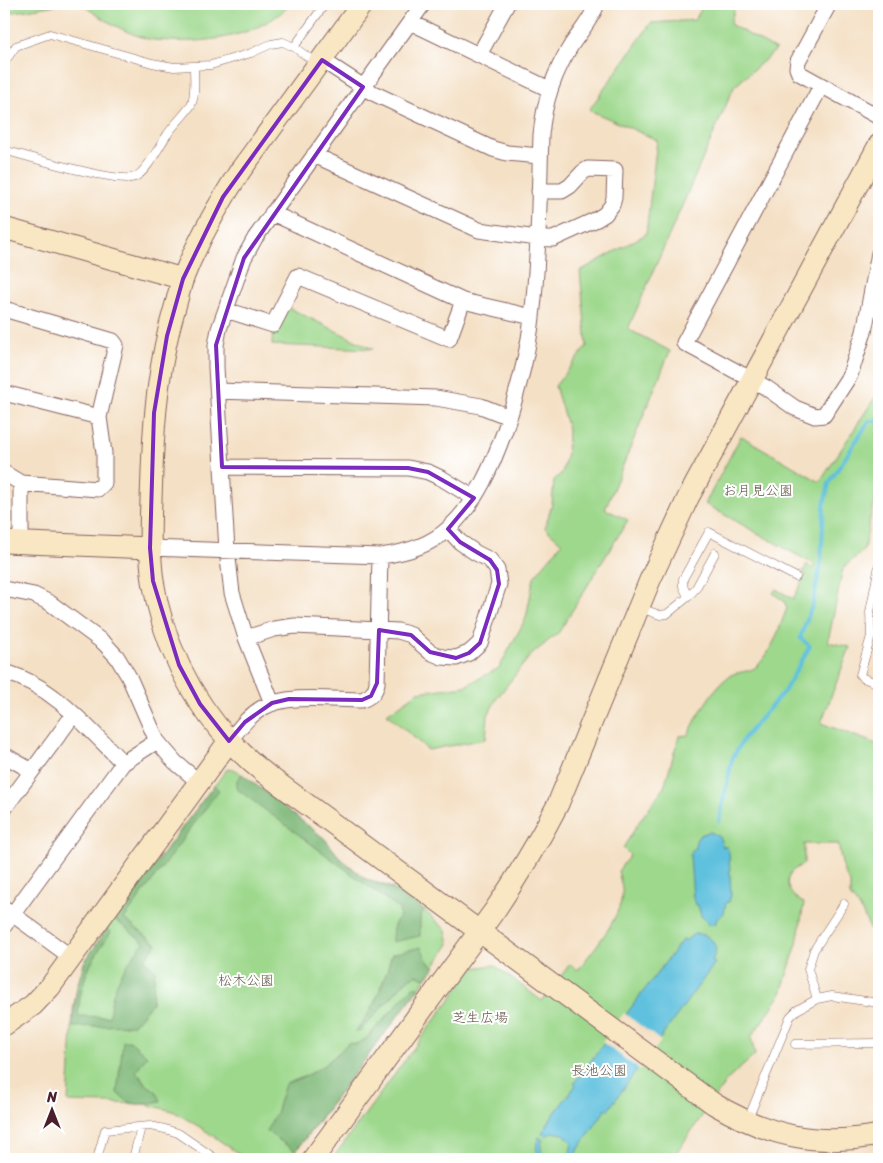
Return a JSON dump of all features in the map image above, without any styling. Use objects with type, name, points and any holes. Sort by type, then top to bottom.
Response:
[{"type":"street","points":[[362,4],[223,197],[209,222],[183,279],[167,336],[154,413],[150,548],[153,581],[158,605],[176,656],[200,704],[229,741],[267,775],[714,1104],[747,1121],[775,1132],[802,1139],[832,1141],[879,1135]]},
{"type":"street","points":[[272,703],[246,638],[232,592],[227,550],[218,391],[216,345],[219,329],[244,258],[255,238],[423,4]]},
{"type":"street","points":[[479,55],[507,4]]},
{"type":"street","points":[[21,483],[12,542],[380,556],[401,553],[418,547],[448,529],[474,498],[495,458],[522,372],[532,317],[543,113],[549,89],[571,45],[597,4]]},
{"type":"street","points":[[828,4],[798,61],[797,68],[799,74],[879,117]]},
{"type":"street","points":[[410,22],[549,89]]},
{"type":"street","points":[[320,63],[373,93],[493,149],[507,153],[540,156]]},
{"type":"street","points":[[821,86],[684,343],[752,380],[795,408],[815,416],[824,415],[850,375],[864,332],[879,253]]},
{"type":"street","points":[[313,1159],[517,877],[558,804],[638,608],[688,498],[879,145]]},
{"type":"street","points":[[314,155],[479,230],[553,239],[605,214],[612,205],[614,198],[615,170],[588,169],[570,186],[562,190],[539,191]]},
{"type":"street","points":[[272,214],[463,302],[532,317]]},
{"type":"street","points":[[4,228],[183,279]]},
{"type":"street","points":[[226,310],[273,325],[298,276],[449,339],[463,302]]},
{"type":"street","points":[[4,309],[113,341],[116,345],[99,417],[104,453],[104,483],[98,489],[21,483],[4,473]]},
{"type":"street","points":[[218,391],[436,398],[481,406],[509,417]]},
{"type":"street","points":[[4,392],[99,417]]},
{"type":"street","points":[[222,467],[408,468],[428,472],[474,498]]},
{"type":"street","points":[[246,638],[274,629],[295,626],[398,631],[411,635],[430,652],[442,657],[456,658],[469,653],[480,643],[498,584],[497,570],[490,560],[460,542],[448,529]]},
{"type":"street","points":[[4,1025],[24,1013],[40,998],[229,741],[245,722],[272,703],[289,699],[362,700],[371,696],[377,683],[380,556]]},
{"type":"street","points":[[4,590],[34,596],[50,603],[104,643],[117,657],[129,678],[157,741],[175,762],[199,782]]},
{"type":"street","points":[[4,672],[15,675],[40,688],[74,714],[123,763]]},
{"type":"street","points":[[4,810],[74,714]]},
{"type":"street","points":[[71,957],[7,916],[123,763],[157,741]]},
{"type":"street","points":[[4,755],[32,771]]},
{"type":"lane","points":[[294,46],[325,4]]},
{"type":"lane","points":[[4,64],[16,46],[50,34],[152,63],[174,67],[194,67],[226,61],[278,42],[294,46],[320,63]]},
{"type":"lane","points":[[4,150],[98,174],[133,178],[148,164],[171,128],[191,104],[194,67]]},
{"type":"lane","points":[[688,598],[682,586],[683,578],[709,532],[796,577]]},
{"type":"lane","points":[[638,608],[663,615],[688,598],[696,588],[714,553]]},
{"type":"lane","points":[[879,565],[870,612],[871,636],[860,675],[862,678],[879,684]]},
{"type":"lane","points":[[871,636],[879,639]]},
{"type":"lane","points":[[817,999],[808,968],[814,950],[844,904]]},
{"type":"lane","points":[[747,1121],[785,1026],[797,1010],[817,999],[832,996],[879,1003]]},
{"type":"lane","points":[[795,1044],[879,1044]]},
{"type":"lane","points":[[97,1159],[105,1130],[141,1127],[158,1127],[178,1133],[216,1159]]},
{"type":"lane","points":[[133,1159],[141,1127]]},
{"type":"highlighted area","points":[[322,60],[363,87],[244,258],[216,345],[222,467],[408,468],[428,472],[474,498],[448,529],[460,542],[490,560],[497,570],[499,584],[480,643],[469,653],[456,658],[430,652],[411,635],[379,630],[377,683],[371,696],[362,700],[289,699],[272,703],[245,722],[229,741],[200,704],[179,665],[153,581],[150,548],[154,413],[167,336],[183,279],[223,197]]},
{"type":"green space","points":[[4,4],[61,4],[9,13]]},
{"type":"green space","points":[[81,4],[291,4],[279,15],[251,30],[220,38],[187,41],[154,40],[130,33]]},
{"type":"green space","points":[[704,4],[736,4],[730,24],[776,50],[734,87],[628,329],[670,351],[605,509],[628,520],[559,632],[530,656],[497,698],[488,715],[486,739],[428,750],[387,714],[418,692],[465,686],[499,668],[526,618],[534,577],[562,543],[545,528],[552,504],[554,480],[562,473],[567,453],[568,429],[555,386],[587,346],[580,271],[646,234],[657,140],[589,110],[651,23],[695,20]]},
{"type":"green space","points":[[283,305],[373,349],[272,345],[273,325]]},
{"type":"green space","points":[[879,391],[879,494],[871,514],[864,550],[843,568],[828,642],[850,647],[821,723],[879,745],[879,936],[872,933],[861,910],[850,896],[850,883],[844,872],[838,844],[804,844],[804,864],[791,872],[787,883],[792,894],[804,903],[797,944],[780,996],[751,1037],[755,1055],[727,1080],[672,1159],[332,1159],[473,968],[494,965],[542,1001],[570,964],[578,970],[600,941],[614,920],[622,898],[622,887],[618,871],[630,855],[623,848],[664,787],[679,736],[688,735],[705,704],[722,683],[731,675],[753,669],[762,661],[775,639],[787,608],[784,601],[773,593],[776,589],[793,599],[806,574],[803,572],[807,564],[812,569],[815,565],[705,504],[741,436],[820,482]]},
{"type":"green space","name":"松木公園","points":[[227,769],[236,770],[325,839],[340,858],[366,879],[392,888],[424,910],[446,930],[449,944],[420,987],[290,1159],[246,1159],[173,1111],[145,1104],[68,1102],[73,1010],[84,963],[107,928]]},
{"type":"green space","points":[[242,774],[325,839],[340,858],[366,879],[392,888],[424,910],[420,918],[420,936],[392,942],[393,928],[400,915],[399,909],[237,789],[237,780]]},
{"type":"green space","points":[[214,785],[219,790],[124,919],[157,944],[144,960],[155,970],[152,1003],[133,1025],[72,1027],[77,987],[84,963],[107,928],[111,932],[92,962],[84,981],[78,1016],[109,1017],[113,994],[120,976],[144,942],[114,919]]},
{"type":"green space","points":[[421,947],[428,962],[435,967],[426,978],[416,975],[407,980],[360,1031],[355,1032],[368,1014],[378,995],[392,954]]},
{"type":"green space","points":[[413,987],[420,987],[295,1151],[266,1131],[276,1113],[285,1084],[320,1068],[348,1043],[356,1044],[366,1039]]},
{"type":"green space","points":[[123,1041],[130,1041],[147,1056],[136,1071],[146,1084],[156,1091],[161,1101],[137,1104],[128,1101],[117,1093]]},
{"type":"water","points":[[710,832],[719,836],[723,847],[727,847],[729,853],[731,895],[729,902],[726,903],[724,913],[716,920],[716,924],[707,924],[706,920],[701,916],[698,905],[695,905],[690,855],[699,837]]},
{"type":"water","points":[[694,934],[702,934],[711,939],[716,950],[712,961],[715,963],[608,1110],[606,1109],[574,1156],[570,1153],[572,1143],[564,1134],[552,1132],[546,1136],[542,1133],[576,1085],[574,1083],[683,939],[685,941]]},
{"type":"water","points":[[539,1137],[543,1140],[541,1150],[546,1159],[540,1159],[538,1154]]},
{"type":"pier","points":[[624,1013],[661,1041],[640,1070],[602,1042]]},
{"type":"waterway","points":[[719,821],[732,759],[744,738],[785,690],[810,646],[800,638],[813,603],[821,561],[824,505],[829,483],[869,421],[879,421]]},
{"type":"park label","name":"お月見公園","points":[[758,490]]},
{"type":"park label","name":"芝生広場","points":[[480,1017]]},
{"type":"park label","name":"長池公園","points":[[599,1070]]}]
